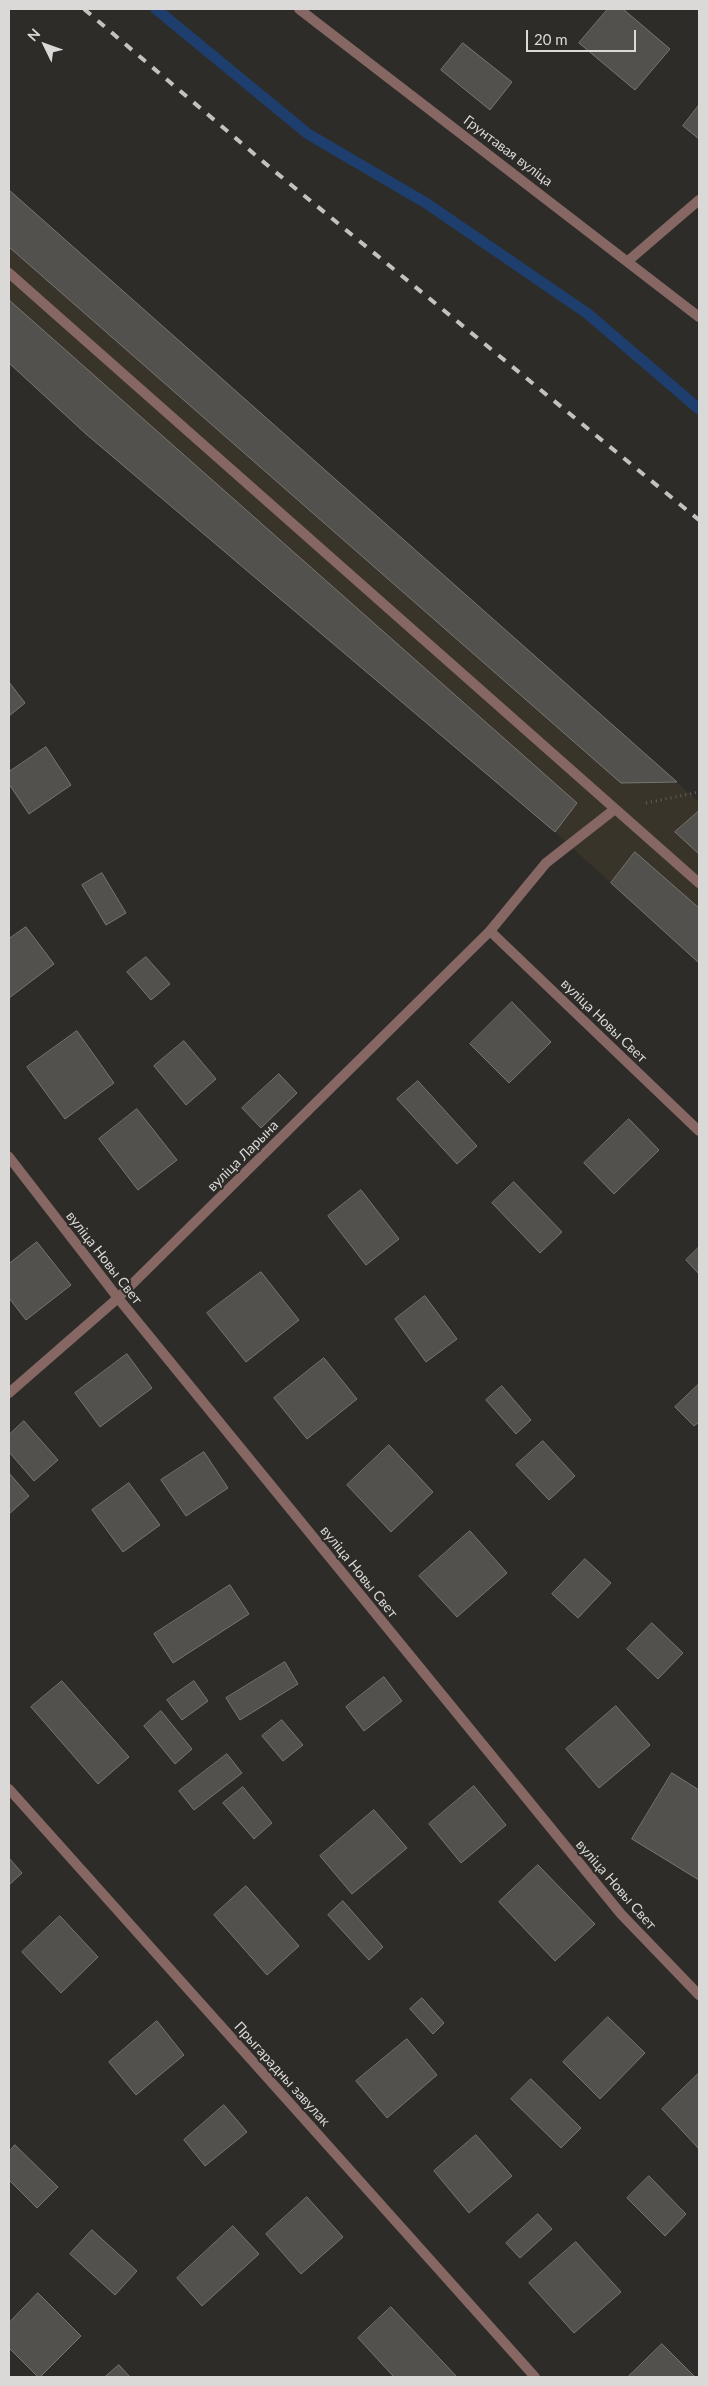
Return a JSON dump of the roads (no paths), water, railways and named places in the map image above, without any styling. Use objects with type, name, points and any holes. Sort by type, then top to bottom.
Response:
[{"type":"street","name":"Грунтавая вуліца","points":[[299,9],[699,317]]},
{"type":"street","points":[[628,261],[699,200]]},
{"type":"street","points":[[9,273],[699,883]]},
{"type":"street","name":"вуліца Ларына","points":[[9,1393],[118,1298],[490,931],[546,863],[615,809]]},
{"type":"street","name":"вуліца Новы Свет","points":[[490,931],[699,1131]]},
{"type":"street","name":"вуліца Новы Свет","points":[[9,1157],[118,1298],[620,1914],[699,1995]]},
{"type":"street","name":"Прыгарадны завулак","points":[[9,1789],[535,2377]]},
{"type":"waterway","points":[[156,9],[308,134],[426,203],[588,314],[699,409]]},
{"type":"railway","points":[[84,9],[273,170],[699,520]]}]
